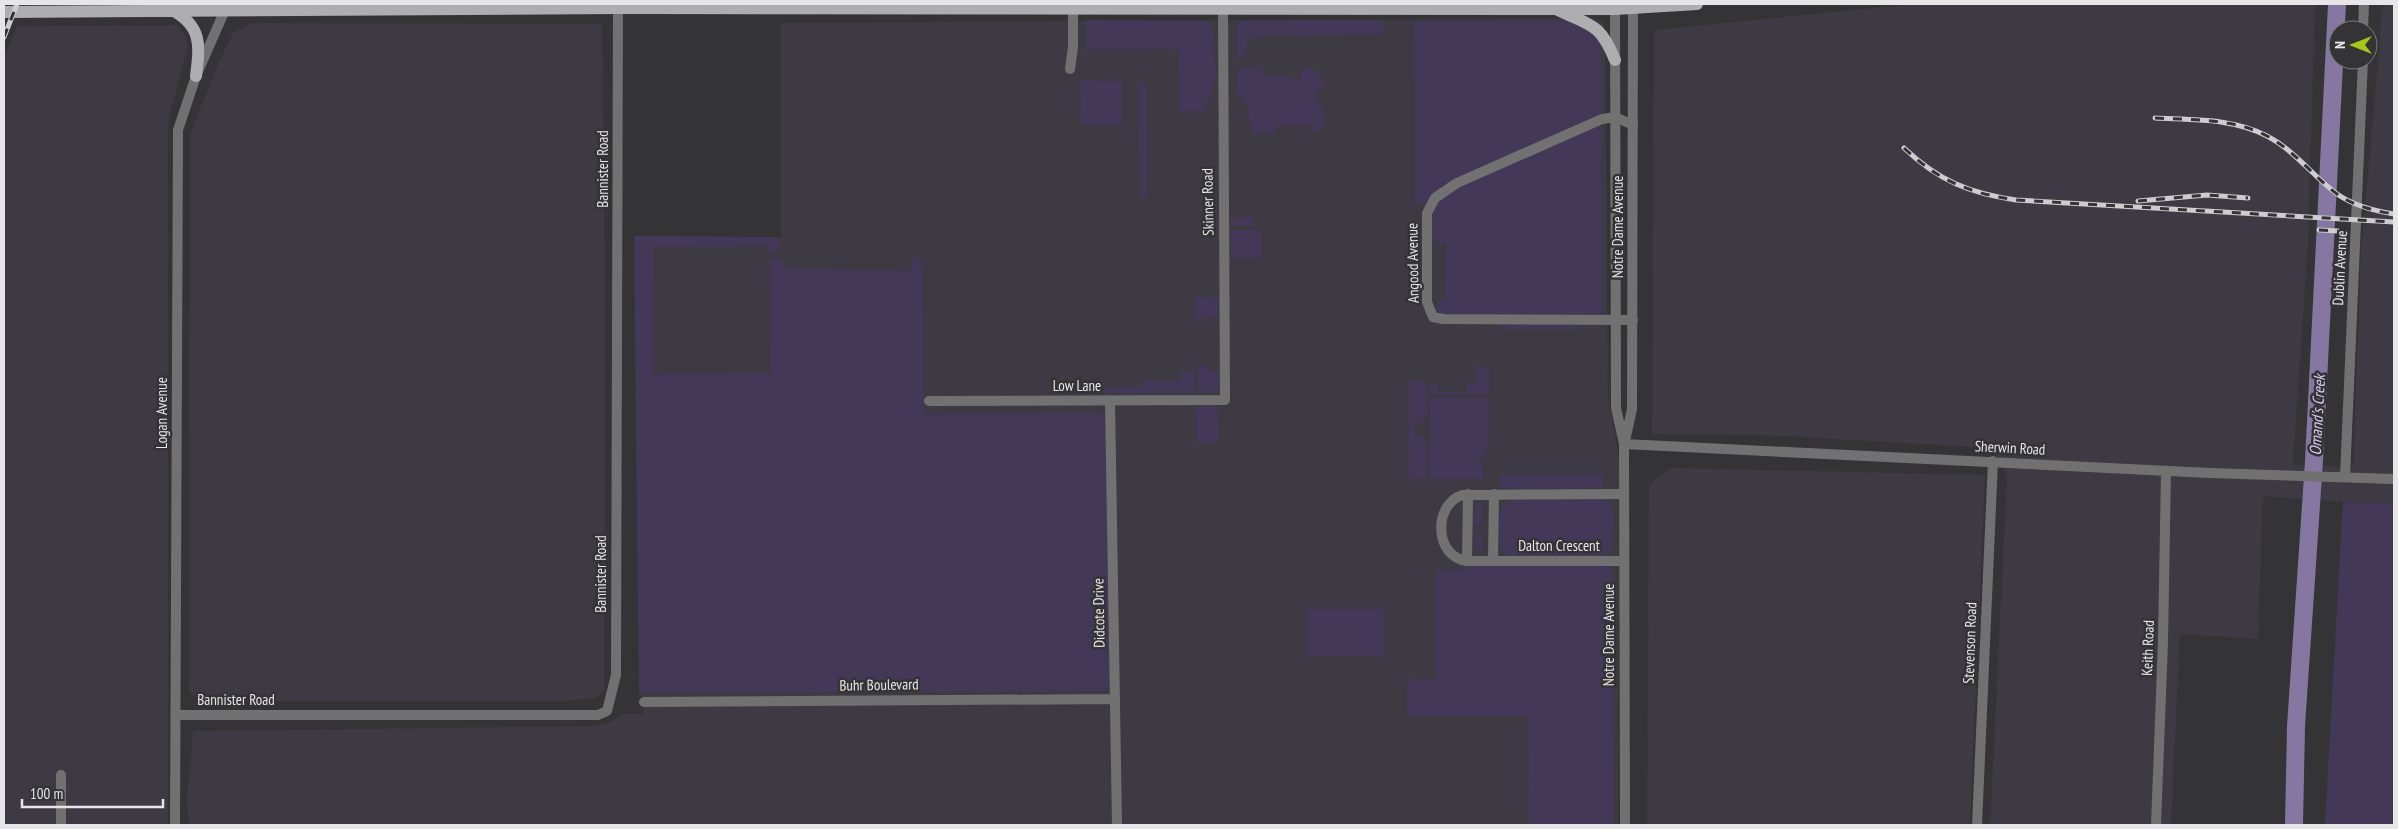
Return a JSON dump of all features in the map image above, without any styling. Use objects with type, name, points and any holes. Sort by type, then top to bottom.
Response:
[{"type":"main road","points":[[4,12],[530,6],[1500,6],[1633,9],[1697,4]]},
{"type":"main road","points":[[1553,8],[1598,29],[1604,36],[1615,60]]},
{"type":"main road","points":[[169,9],[189,21],[195,32],[199,44],[196,76]]},
{"type":"street","points":[[2363,20],[2364,4]]},
{"type":"street","name":"Bannister Road","points":[[176,714],[598,715],[606,711],[616,676],[618,6]]},
{"type":"street","points":[[1070,69],[1073,47],[1072,6]]},
{"type":"street","name":"Skinner Road","points":[[1223,6],[1225,400]]},
{"type":"street","name":"Notre Dame Avenue","points":[[1615,9],[1616,408],[1624,444],[1625,825]]},
{"type":"street","name":"Notre Dame Avenue","points":[[1624,444],[1632,408],[1633,9]]},
{"type":"street","name":"Logan Avenue","points":[[175,825],[178,130],[196,76],[225,10]]},
{"type":"street","name":"Dublin Avenue","points":[[2345,477],[2362,70]]},
{"type":"street","points":[[1615,117],[1632,125]]},
{"type":"street","name":"Angood Avenue","points":[[1615,117],[1602,119],[1445,189],[1429,207],[1426,239],[1427,302],[1433,317],[1443,319],[1632,320]]},
{"type":"street","points":[[1615,267],[1632,267]]},
{"type":"street","name":"Low Lane","points":[[929,401],[1225,400]]},
{"type":"street","name":"Didcote Drive","points":[[1110,401],[1117,825]]},
{"type":"street","name":"Sherwin Road","points":[[1624,444],[2166,471],[2394,479]]},
{"type":"street","name":"Stevenson Road","points":[[1977,825],[1993,461]]},
{"type":"street","name":"Keith Road","points":[[2156,825],[2163,642],[2166,471]]},
{"type":"street","points":[[1467,561],[1468,494],[1624,494]]},
{"type":"street","name":"Dalton Crescent","points":[[1468,494],[1451,500],[1442,517],[1442,538],[1447,551],[1456,559],[1467,561],[1624,561]]},
{"type":"street","points":[[1493,561],[1494,494]]},
{"type":"street","name":"Buhr Boulevard","points":[[644,702],[1115,699]]},
{"type":"street","points":[[61,775],[61,825]]},
{"type":"shaded area","points":[[1914,4],[2315,4],[2308,243],[2293,465],[2353,467],[2361,252],[2383,4],[2394,4],[2394,825],[2325,825],[2343,502],[2263,496],[2258,639],[2180,634],[2171,825],[1990,825],[2007,477],[1994,448],[1764,435],[1652,434],[1654,30]]},
{"type":"shaded area","points":[[1594,18],[1603,22],[1605,28],[1608,396],[1619,459],[1618,825],[189,825],[187,800],[193,731],[595,726],[610,722],[625,713],[644,714],[644,702],[639,693],[634,236],[781,237],[781,23]]},
{"type":"shaded area","points":[[1086,20],[1207,21],[1212,24],[1215,58],[1213,92],[1203,111],[1180,111],[1179,49],[1086,50]]},
{"type":"shaded area","points":[[1383,20],[1383,34],[1259,36],[1248,39],[1245,59],[1237,57],[1237,21]]},
{"type":"shaded area","points":[[1414,21],[1594,21],[1601,26],[1602,314],[1440,314],[1435,307],[1439,304],[1439,299],[1445,299],[1446,243],[1438,243],[1433,239],[1433,210],[1437,203],[1415,203]]},
{"type":"shaded area","points":[[251,23],[602,24],[605,301],[604,690],[596,698],[562,701],[199,701],[189,692],[190,134],[215,71],[233,33]]},
{"type":"shaded area","points":[[177,25],[186,37],[188,46],[169,118],[168,137],[168,825],[4,825],[4,57],[17,26]]},
{"type":"shaded area","points":[[1260,67],[1264,76],[1293,76],[1294,81],[1299,83],[1302,68],[1311,69],[1320,75],[1325,86],[1314,92],[1323,109],[1323,125],[1312,133],[1309,125],[1275,126],[1275,134],[1252,134],[1245,99],[1236,92],[1237,68]]},
{"type":"shaded area","points":[[1081,80],[1122,81],[1122,125],[1080,124]]},
{"type":"shaded area","points":[[1138,81],[1144,82],[1147,86],[1147,198],[1140,198]]},
{"type":"shaded area","points":[[1231,217],[1254,217],[1253,226],[1231,226]]},
{"type":"shaded area","points":[[1231,230],[1261,230],[1261,258],[1231,258]]},
{"type":"shaded area","points":[[634,236],[776,237],[781,242],[777,251],[770,253],[769,246],[653,247],[654,374],[771,373],[770,260],[779,258],[788,269],[912,270],[912,260],[918,256],[922,260],[924,414],[1101,413],[1105,419],[1112,671],[1110,684],[1105,691],[639,693]]},
{"type":"shaded area","points":[[1194,297],[1210,297],[1218,300],[1220,309],[1218,316],[1194,319]]},
{"type":"shaded area","points":[[1506,325],[1575,325],[1580,330],[1500,330],[1500,327]]},
{"type":"shaded area","points":[[1198,365],[1204,365],[1210,371],[1219,371],[1217,391],[1198,393]]},
{"type":"shaded area","points":[[1476,367],[1489,367],[1489,395],[1433,395],[1430,393],[1430,384],[1437,384],[1437,392],[1467,392],[1467,384],[1476,384]]},
{"type":"shaded area","points":[[1180,371],[1194,371],[1193,393],[1106,393],[1106,387],[1140,387],[1140,381],[1180,381]]},
{"type":"shaded area","points":[[1409,381],[1425,381],[1425,384],[1428,384],[1427,415],[1424,415],[1424,422],[1416,423],[1414,428],[1415,434],[1423,438],[1424,444],[1427,445],[1427,479],[1409,479]]},
{"type":"shaded area","points":[[1430,398],[1489,398],[1488,451],[1485,451],[1484,457],[1481,457],[1484,479],[1430,479]]},
{"type":"shaded area","points":[[1196,406],[1214,406],[1218,409],[1219,439],[1216,443],[1199,444],[1199,440],[1197,440]]},
{"type":"shaded area","points":[[1672,468],[1985,475],[1970,825],[1647,825],[1649,484]]},
{"type":"shaded area","points":[[1499,475],[1603,475],[1603,488],[1503,489],[1500,486]]},
{"type":"shaded area","points":[[1517,499],[1601,499],[1609,502],[1613,511],[1612,550],[1604,556],[1511,556],[1504,553],[1499,537],[1499,517],[1504,505]]},
{"type":"shaded area","points":[[1482,500],[1482,522],[1475,527],[1475,508]]},
{"type":"shaded area","points":[[2343,502],[2394,504],[2394,825],[2325,825]]},
{"type":"shaded area","points":[[1475,531],[1482,537],[1482,554],[1475,545]]},
{"type":"shaded area","points":[[1464,566],[1603,566],[1608,567],[1612,573],[1613,825],[1529,825],[1528,716],[1407,716],[1407,682],[1411,682],[1412,679],[1436,679],[1436,570],[1464,570]]},
{"type":"shaded area","points":[[1306,609],[1383,609],[1383,656],[1306,656]]},
{"type":"waterway","name":"Omand's Creek","points":[[2294,825],[2296,726],[2314,461],[2337,4]]},
{"type":"railway","points":[[4,37],[17,4]]},
{"type":"railway","points":[[2155,118],[2213,121],[2254,130],[2286,148],[2328,187],[2350,202],[2394,214]]},
{"type":"railway","points":[[1904,148],[1930,169],[1956,184],[1984,194],[2016,200],[2394,222]]},
{"type":"railway","points":[[2138,201],[2207,195],[2248,198]]},
{"type":"railway","points":[[2319,230],[2338,231]]}]
